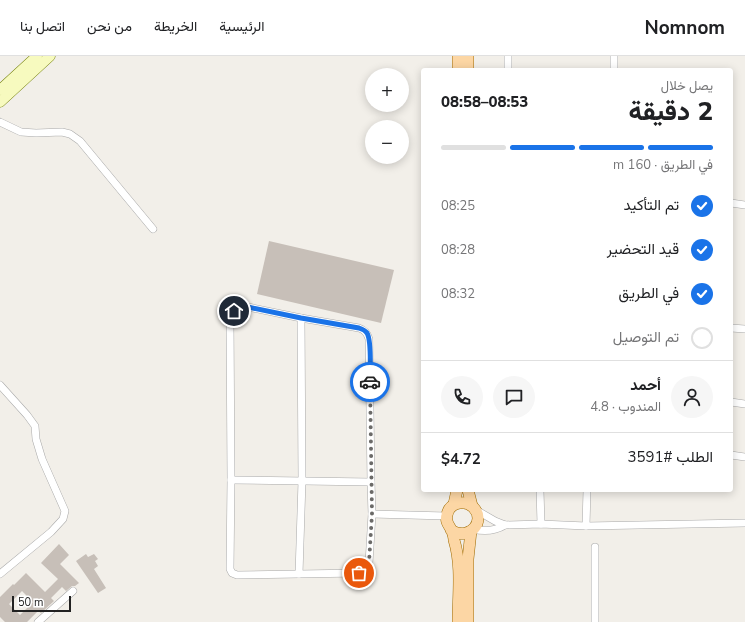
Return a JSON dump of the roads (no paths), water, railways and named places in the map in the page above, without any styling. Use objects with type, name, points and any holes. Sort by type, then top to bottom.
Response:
[{"type":"main road","points":[[458,56],[458,68]]},
{"type":"main road","points":[[468,56],[468,68]]},
{"type":"main road","points":[[454,504],[457,492]]},
{"type":"main road","points":[[468,622],[468,558],[472,530],[478,520],[477,513],[469,492]]},
{"type":"main road","points":[[458,622],[459,563],[456,546],[451,530],[447,524],[446,516],[449,509],[454,504],[461,502],[474,508]]},
{"type":"main road","points":[[451,530],[458,534],[464,534],[472,530]]},
{"type":"street","points":[[0,90],[37,56]]},
{"type":"street","points":[[0,102],[50,56]]},
{"type":"street","points":[[508,56],[508,68]]},
{"type":"street","points":[[614,56],[614,68]]},
{"type":"street","points":[[0,122],[21,132],[62,132],[74,136],[80,141],[153,229]]},
{"type":"street","points":[[733,203],[745,205]]},
{"type":"street","points":[[243,306],[359,328],[366,332],[369,339],[372,514],[369,563],[366,570],[359,573],[237,575],[231,571],[230,566],[231,480],[230,329],[231,314],[237,307],[243,306]]},
{"type":"street","points":[[299,574],[302,481],[301,318]]},
{"type":"street","points":[[733,328],[745,330]]},
{"type":"street","points":[[0,385],[35,426],[36,439],[42,459],[65,511],[63,519],[51,532],[0,574]]},
{"type":"street","points":[[733,402],[745,404]]},
{"type":"street","points":[[733,455],[745,457]]},
{"type":"street","points":[[231,480],[371,482]]},
{"type":"street","points":[[540,492],[541,524]]},
{"type":"street","points":[[586,526],[587,492]]},
{"type":"street","points":[[474,508],[485,516],[505,525]]},
{"type":"street","points":[[372,514],[446,516]]},
{"type":"street","points":[[472,530],[495,530],[505,525],[541,524],[586,526],[745,523]]},
{"type":"street","points":[[595,547],[595,622]]},
{"type":"street","points":[[38,622],[73,591]]}]
